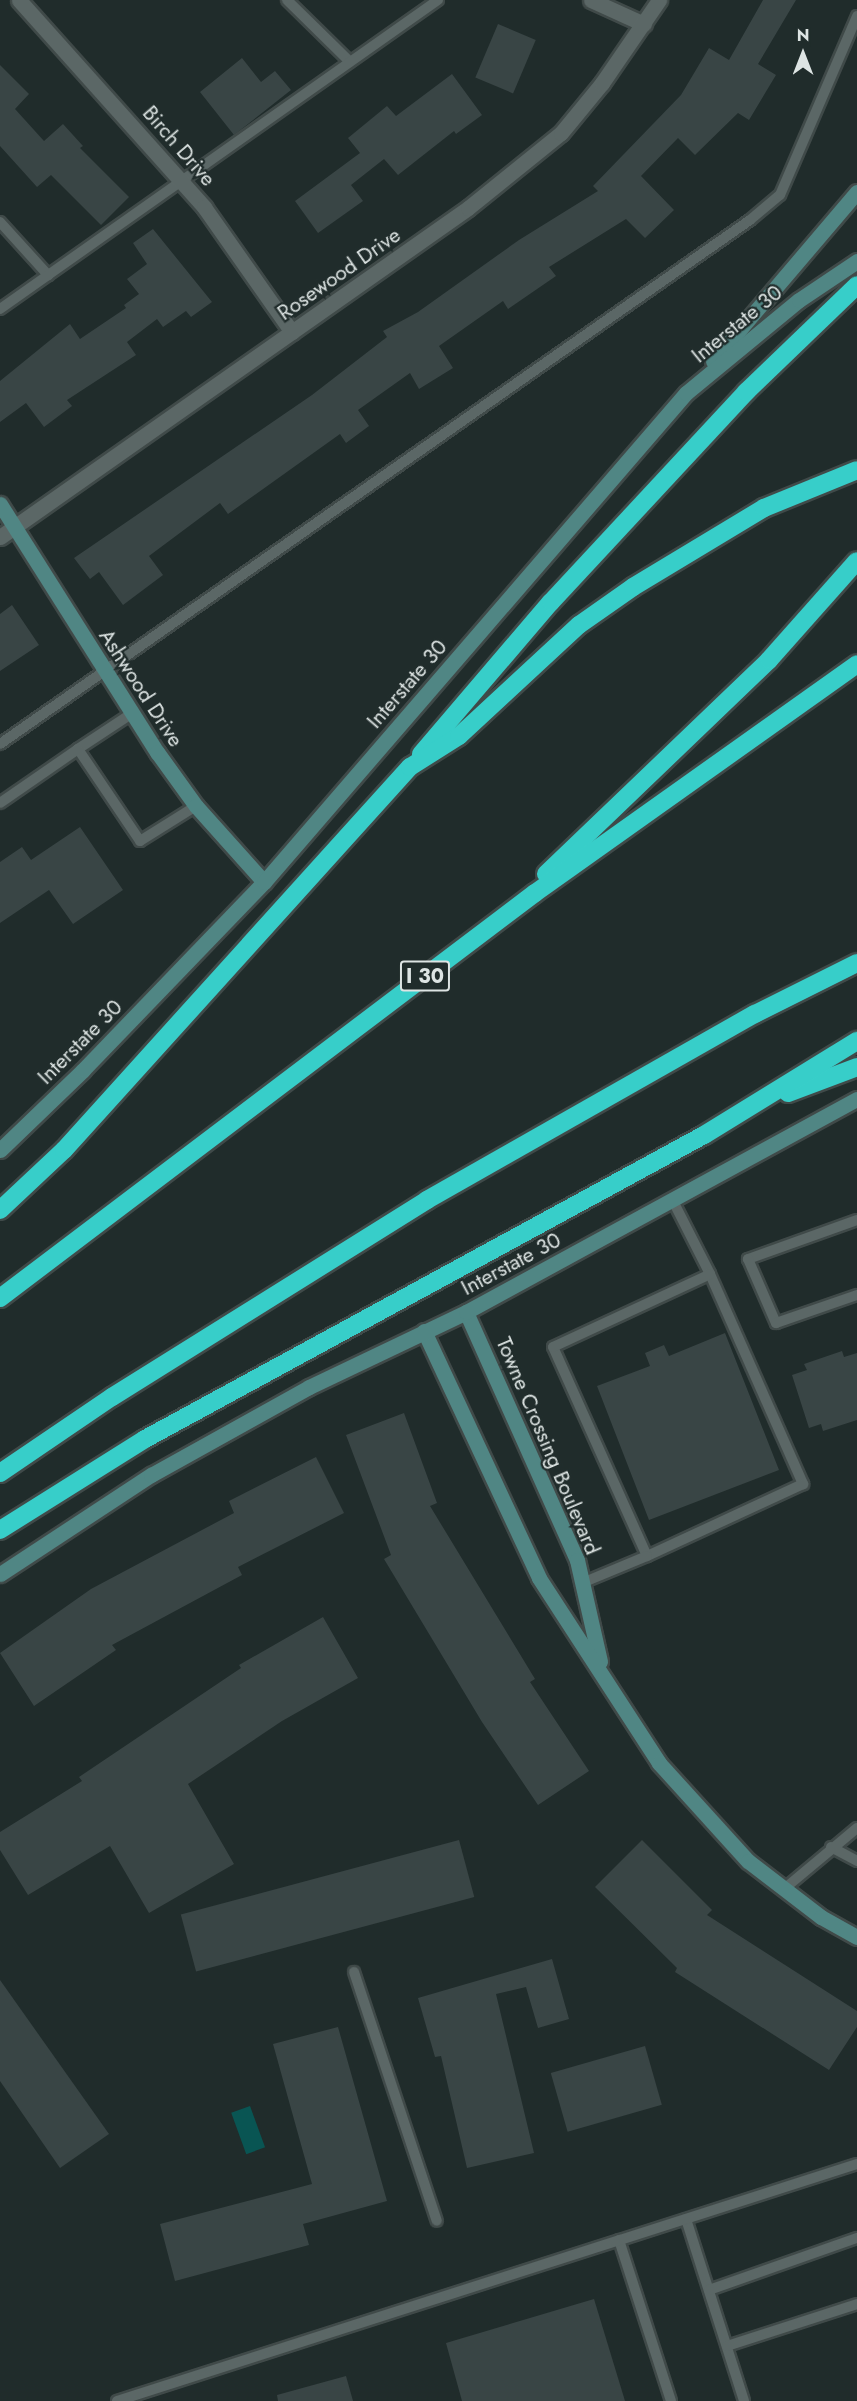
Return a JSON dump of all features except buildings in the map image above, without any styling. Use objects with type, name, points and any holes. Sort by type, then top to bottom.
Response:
[{"type":"highway","points":[[0,1210],[64,1150],[410,767],[559,593],[746,392],[857,285]]},
{"type":"highway","points":[[410,767],[459,736],[579,625],[692,548],[764,508],[857,470]]},
{"type":"highway","points":[[493,924],[769,660],[857,561]]},
{"type":"highway","name":"I 30","points":[[0,1298],[493,924],[857,664]]},
{"type":"highway","points":[[0,1473],[112,1397],[427,1200],[755,1014],[857,963]]},
{"type":"highway","points":[[0,1530],[145,1438],[390,1308],[747,1109],[857,1041]]},
{"type":"highway","points":[[747,1109],[857,1067]]},
{"type":"main road","points":[[686,393],[857,192]]},
{"type":"main road","name":"Interstate 30","points":[[0,1150],[83,1070],[264,882],[686,393],[800,300],[857,261]]},
{"type":"main road","name":"Ashwood Drive","points":[[0,504],[16,526],[131,714],[196,806],[264,882]]},
{"type":"main road","name":"Interstate 30","points":[[0,1574],[151,1475],[309,1388],[466,1312],[857,1100]]},
{"type":"main road","name":"Towne Crossing Boulevard","points":[[466,1312],[577,1560],[602,1669]]},
{"type":"main road","name":"Towne Crossing Boulevard","points":[[424,1331],[538,1578],[602,1669],[659,1763],[712,1825],[784,1889],[857,1937]]},
{"type":"street","name":"Birch Drive","points":[[19,0],[180,180],[292,332]]},
{"type":"street","points":[[591,0],[644,24]]},
{"type":"street","name":"Rosewood Drive","points":[[0,537],[468,208],[561,133],[644,24],[659,0]]},
{"type":"lane","points":[[287,0],[350,62]]},
{"type":"lane","points":[[0,309],[438,0]]},
{"type":"lane","points":[[0,744],[780,195],[857,16]]},
{"type":"lane","points":[[0,222],[48,275]]},
{"type":"lane","points":[[0,803],[131,714]]},
{"type":"lane","points":[[78,749],[141,841],[196,806]]},
{"type":"lane","points":[[582,1583],[647,1556],[803,1484],[710,1274],[673,1201]]},
{"type":"lane","points":[[857,1220],[748,1259],[776,1323],[857,1295]]},
{"type":"lane","points":[[647,1556],[553,1347],[710,1274]]},
{"type":"lane","points":[[784,1889],[831,1847],[857,1828]]},
{"type":"lane","points":[[831,1847],[857,1861]]},
{"type":"lane","points":[[354,1972],[437,2221]]},
{"type":"lane","points":[[117,2401],[857,2164]]},
{"type":"lane","points":[[686,2219],[744,2401]]},
{"type":"lane","points":[[709,2290],[857,2238]]},
{"type":"lane","points":[[619,2240],[671,2401]]},
{"type":"lane","points":[[727,2346],[856,2306]]},
{"type":"water","points":[[250,2106],[265,2147],[246,2154],[231,2113]]}]
